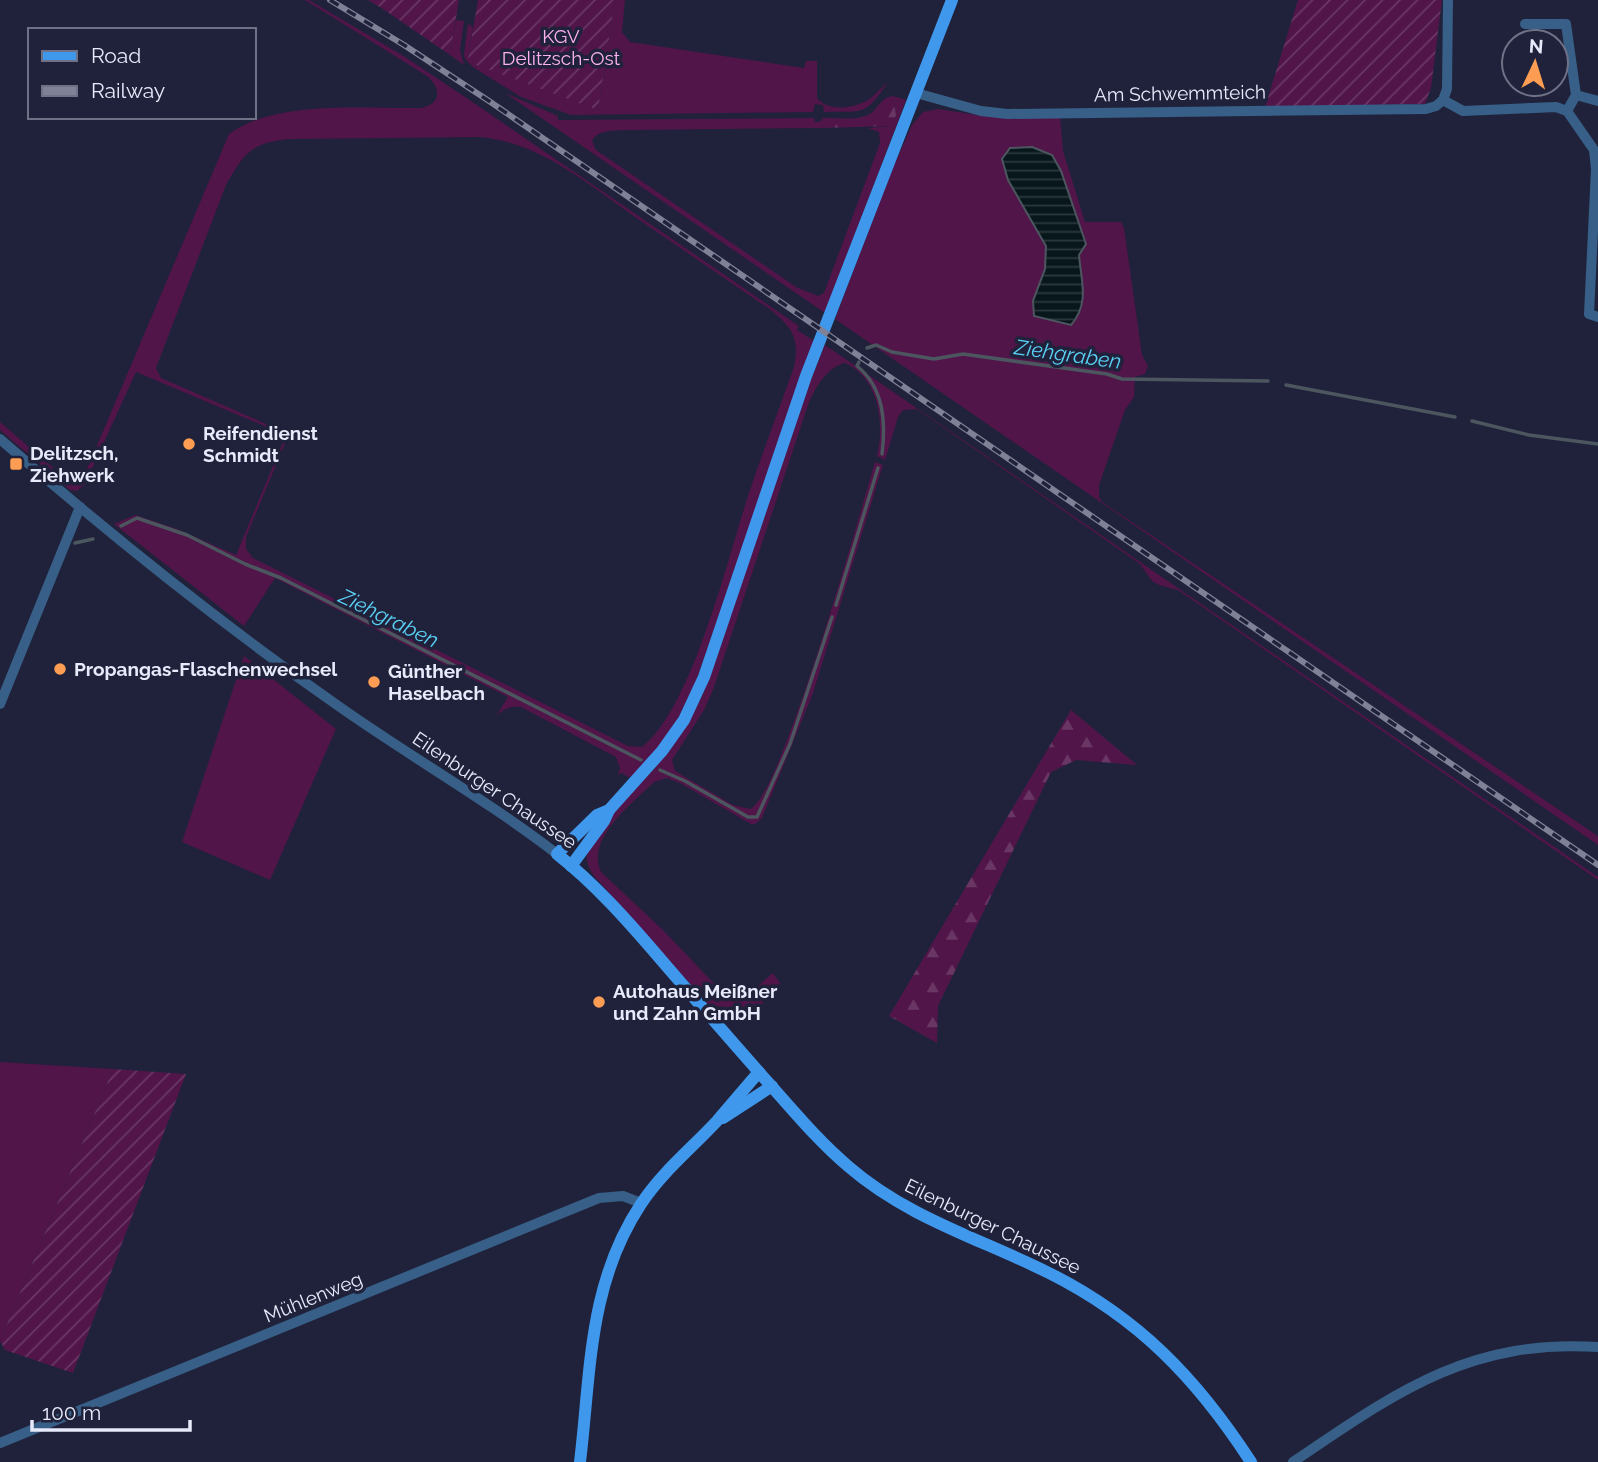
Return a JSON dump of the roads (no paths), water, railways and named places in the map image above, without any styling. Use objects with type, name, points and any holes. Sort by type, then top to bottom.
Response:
[{"type":"main road","points":[[571,866],[604,821],[608,810],[662,751],[684,720],[704,677],[806,376],[952,0]]},
{"type":"main road","points":[[556,854],[597,815],[608,810]]},
{"type":"main road","name":"Eilenburger Chaussee","points":[[556,854],[621,914],[811,1130],[870,1184],[923,1216],[1073,1285],[1116,1313],[1147,1337],[1197,1387],[1251,1462]]},
{"type":"main road","points":[[580,1462],[596,1314],[615,1252],[641,1203],[676,1160],[717,1121],[759,1072]]},
{"type":"main road","points":[[717,1121],[772,1086]]},
{"type":"street","points":[[1448,0],[1447,89],[1443,100],[1463,111],[1556,107],[1567,111],[1594,150],[1597,176],[1589,314],[1598,317]]},
{"type":"street","points":[[1525,24],[1566,24],[1576,95],[1567,111]]},
{"type":"street","name":"Am Schwemmteich","points":[[916,93],[972,109],[1007,114],[1426,108],[1436,106],[1443,100]]},
{"type":"street","points":[[1576,95],[1598,102]]},
{"type":"street","name":"Eilenburger Chaussee","points":[[0,439],[164,576],[335,704],[556,854]]},
{"type":"street","points":[[0,704],[80,507]]},
{"type":"street","name":"Mühlenweg","points":[[0,1443],[599,1198],[623,1196],[641,1203]]},
{"type":"street","points":[[1293,1462],[1401,1392],[1444,1370],[1513,1350],[1544,1346],[1598,1347]]},
{"type":"waterway","name":"Ziehgraben","points":[[867,348],[876,345],[892,352],[934,359],[963,354],[1107,374],[1122,379],[1268,381]]},
{"type":"waterway","name":"Ziehgraben","points":[[859,362],[857,366],[873,385],[881,406],[884,430],[882,454]]},
{"type":"waterway","name":"Ziehgraben","points":[[1286,385],[1455,417]]},
{"type":"waterway","name":"Ziehgraben","points":[[1472,421],[1529,435],[1598,444]]},
{"type":"waterway","name":"Ziehgraben","points":[[836,605],[878,468]]},
{"type":"waterway","name":"Ziehgraben","points":[[121,526],[137,518],[187,535],[245,564],[281,578],[641,760]]},
{"type":"waterway","name":"Ziehgraben","points":[[75,543],[93,539]]},
{"type":"waterway","name":"Ziehgraben","points":[[660,770],[748,817],[757,817],[790,744],[832,617]]},
{"type":"railway","points":[[330,0],[489,101],[1598,865]]},
{"type":"place","name":"Reifendienst Schmidt","points":[[189,444]]},
{"type":"place","name":"Delitzsch, Ziehwerk","points":[[16,464]]},
{"type":"place","name":"Propangas-Flaschenwechsel","points":[[60,669]]},
{"type":"place","name":"Günther Haselbach","points":[[374,682]]},
{"type":"place","name":"Autohaus Meißner und Zahn GmbH","points":[[599,1002]]},
{"type":"park label","name":"KGV Delitzsch-Ost","points":[[561,47]]}]
